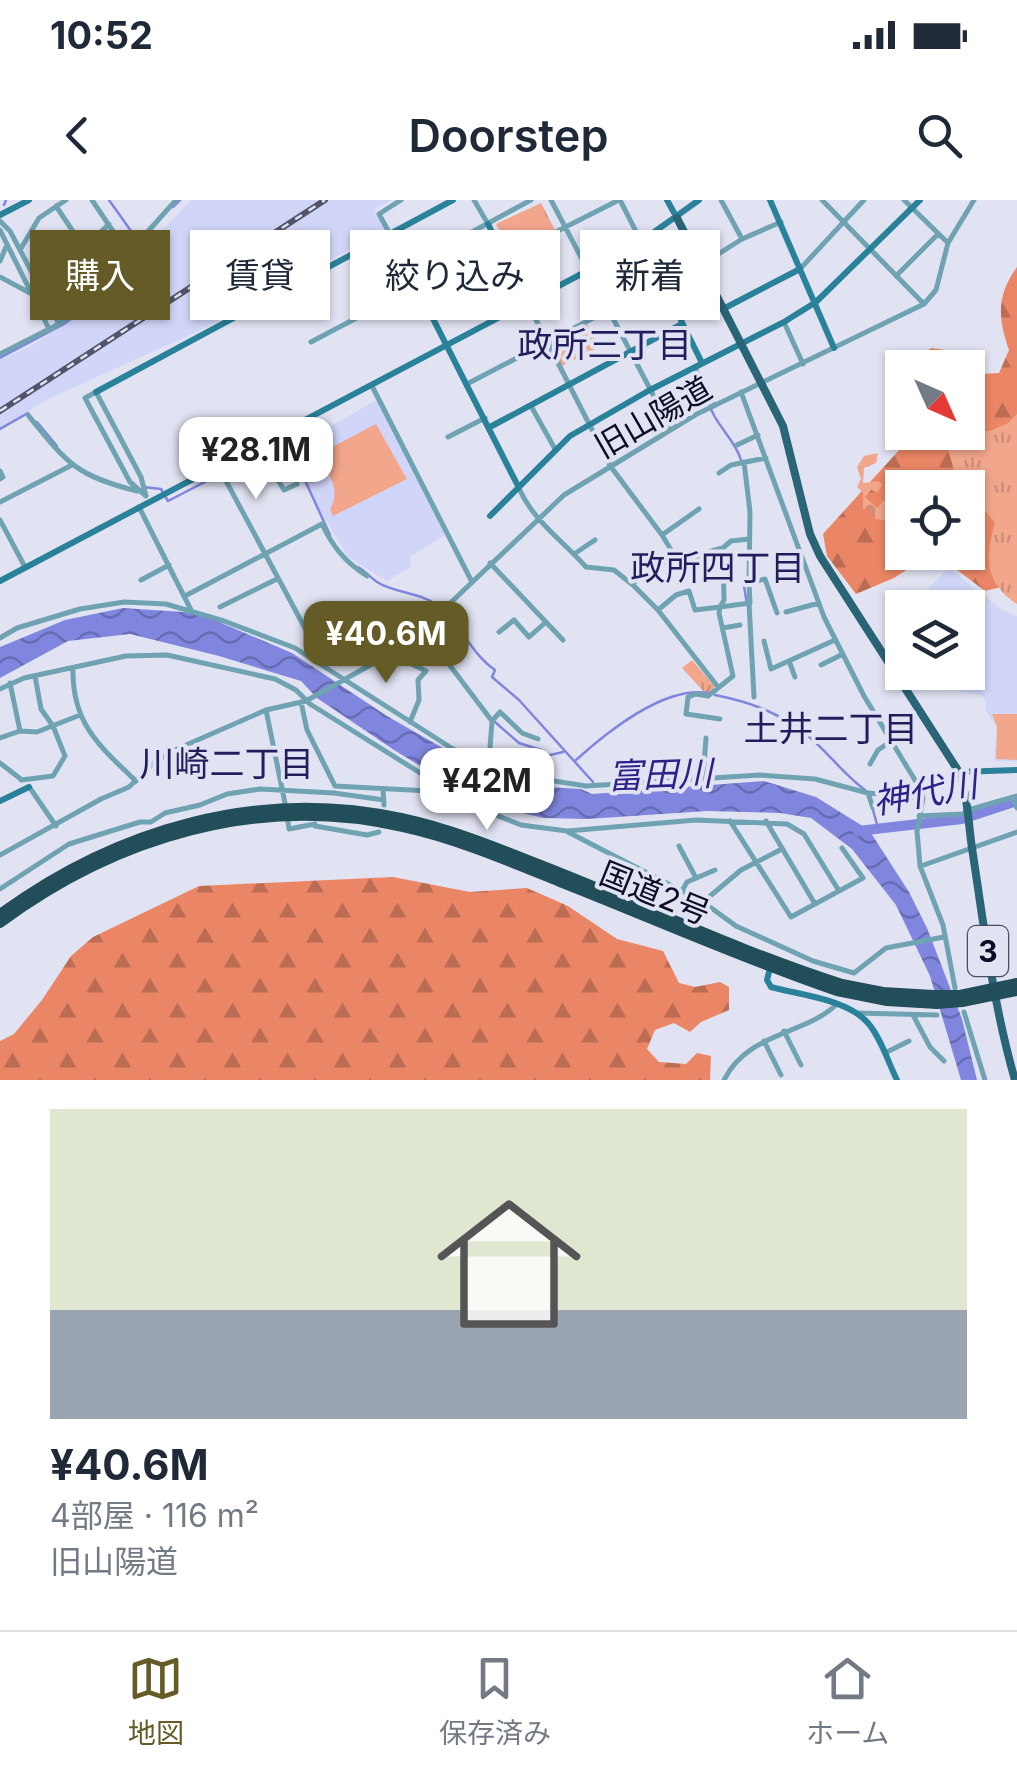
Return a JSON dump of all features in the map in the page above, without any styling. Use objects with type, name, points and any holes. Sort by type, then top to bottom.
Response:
[{"type":"highway","name":"国道2号","points":[[0,914],[52,877],[88,858],[172,826],[242,811],[360,812],[466,836],[818,977],[936,1005]]},
{"type":"highway","name":"国道2号","points":[[0,923],[56,885],[149,842],[243,819],[399,826],[467,846],[846,994],[936,1005],[1017,992]]},
{"type":"highway","name":"国道2号","points":[[994,993],[1017,983]]},
{"type":"main road","name":"3","points":[[677,218],[683,230]]},
{"type":"main road","name":"3","points":[[720,303],[788,439],[810,534],[834,579],[958,772],[969,815],[994,993],[1015,1080]]},
{"type":"street","points":[[29,200],[0,218],[59,324]]},
{"type":"street","points":[[20,250],[39,218],[66,200]]},
{"type":"street","points":[[92,200],[113,230]]},
{"type":"street","points":[[148,230],[176,200]]},
{"type":"street","points":[[387,230],[379,214],[401,200]]},
{"type":"street","points":[[401,230],[454,200]]},
{"type":"street","points":[[474,200],[491,230]]},
{"type":"street","points":[[477,230],[531,200]]},
{"type":"street","points":[[551,200],[580,259]]},
{"type":"street","points":[[560,231],[620,200],[637,230]]},
{"type":"street","points":[[668,200],[677,218]]},
{"type":"street","points":[[658,230],[699,200]]},
{"type":"street","points":[[722,200],[742,239]]},
{"type":"street","points":[[770,200],[834,348]]},
{"type":"street","points":[[822,200],[924,304],[936,290],[948,243],[974,200]]},
{"type":"street","points":[[723,309],[800,269],[864,200]]},
{"type":"street","points":[[904,200],[948,243]]},
{"type":"street","points":[[490,516],[556,450],[590,424],[816,302],[920,200]]},
{"type":"street","points":[[56,206],[84,248],[109,224]]},
{"type":"street","points":[[720,253],[781,222]]},
{"type":"street","points":[[0,230],[30,293]]},
{"type":"street","points":[[896,276],[938,234]]},
{"type":"street","points":[[0,260],[6,247]]},
{"type":"street","points":[[145,496],[130,482],[85,398],[350,257]]},
{"type":"street","points":[[0,277],[30,293]]},
{"type":"street","name":"旧山陽道","points":[[306,700],[401,647],[564,495],[670,429],[924,304]]},
{"type":"street","points":[[44,320],[49,330]]},
{"type":"street","points":[[0,354],[64,320]]},
{"type":"street","points":[[311,342],[353,320]]},
{"type":"street","points":[[433,320],[538,521],[552,530],[586,567],[614,570],[633,585],[658,610],[718,686]]},
{"type":"street","points":[[0,581],[139,507],[145,496],[218,466],[494,320]]},
{"type":"street","points":[[537,320],[611,467],[662,535],[673,553],[672,559]]},
{"type":"street","points":[[467,384],[588,320]]},
{"type":"street","points":[[613,320],[670,429]]},
{"type":"street","points":[[680,320],[714,406]]},
{"type":"street","points":[[784,322],[802,364]]},
{"type":"street","points":[[490,427],[682,324]]},
{"type":"street","points":[[372,386],[472,582]]},
{"type":"street","points":[[96,392],[140,477],[145,496]]},
{"type":"street","points":[[741,392],[835,640],[923,798],[917,830],[920,866],[985,1080]]},
{"type":"street","points":[[532,406],[556,450]]},
{"type":"street","points":[[28,415],[72,465],[100,482],[145,496]]},
{"type":"street","points":[[448,438],[485,418]]},
{"type":"street","points":[[737,445],[758,435]]},
{"type":"street","points":[[257,445],[284,490],[297,484]]},
{"type":"street","points":[[719,473],[731,464],[766,458]]},
{"type":"street","points":[[744,462],[750,512],[748,604],[754,697]]},
{"type":"street","points":[[0,502],[72,465]]},
{"type":"street","points":[[218,466],[321,658],[319,663]]},
{"type":"street","points":[[0,471],[0,479]]},
{"type":"street","points":[[139,507],[191,610]]},
{"type":"street","points":[[662,535],[699,509]]},
{"type":"street","points":[[0,520],[25,568]]},
{"type":"street","points":[[185,596],[322,524],[347,563],[367,576]]},
{"type":"street","points":[[731,530],[731,541]]},
{"type":"street","points":[[795,541],[810,534]]},
{"type":"street","points":[[633,585],[642,571],[672,559],[691,559],[723,548],[731,541],[749,539]]},
{"type":"street","points":[[574,554],[594,540]]},
{"type":"street","points":[[720,718],[686,714],[688,696],[708,696],[733,676],[720,607],[724,600],[723,548]]},
{"type":"street","points":[[490,563],[563,640]]},
{"type":"street","points":[[141,580],[168,565]]},
{"type":"street","points":[[749,583],[774,576]]},
{"type":"street","points":[[220,607],[277,579]]},
{"type":"street","points":[[765,580],[777,614]]},
{"type":"street","points":[[658,610],[676,595],[689,591],[696,610],[748,604]]},
{"type":"street","points":[[0,638],[33,623],[110,604],[166,604],[278,640],[470,759],[502,773],[586,786],[760,775],[815,779],[868,793],[923,798]]},
{"type":"street","points":[[789,613],[819,604]]},
{"type":"street","points":[[384,610],[401,647]]},
{"type":"street","points":[[498,632],[514,620],[529,638],[546,622]]},
{"type":"street","points":[[722,628],[740,625]]},
{"type":"street","points":[[422,628],[492,721]]},
{"type":"street","points":[[764,640],[771,669],[835,640]]},
{"type":"street","points":[[390,654],[426,671],[424,678],[418,680],[419,700],[410,722]]},
{"type":"street","points":[[820,665],[843,654]]},
{"type":"street","points":[[0,689],[35,676],[126,656],[167,655],[275,680],[488,814],[521,825],[566,831],[696,820],[788,824],[804,834],[839,891]]},
{"type":"street","points":[[789,661],[794,677]]},
{"type":"street","points":[[73,668],[80,715],[94,740],[136,781]]},
{"type":"street","points":[[21,780],[52,776],[66,756],[54,726],[41,710],[35,676]]},
{"type":"street","points":[[10,683],[20,731]]},
{"type":"street","points":[[0,855],[136,781],[165,755],[266,710],[306,700]]},
{"type":"street","points":[[306,700],[307,730],[334,786],[429,790],[430,778]]},
{"type":"street","points":[[266,710],[285,802]]},
{"type":"street","points":[[470,759],[473,755],[490,761],[492,721],[500,712],[522,734],[538,739]]},
{"type":"street","points":[[0,738],[20,731],[38,732],[80,715]]},
{"type":"street","points":[[703,778],[706,738]]},
{"type":"street","points":[[870,764],[878,750],[893,740]]},
{"type":"street","points":[[239,753],[274,747]]},
{"type":"street","points":[[0,763],[30,788],[56,826]]},
{"type":"street","points":[[958,772],[1017,770]]},
{"type":"street","points":[[0,801],[30,788]]},
{"type":"street","points":[[0,889],[69,844],[151,822],[165,813],[227,794],[284,790],[384,802],[383,789]]},
{"type":"street","points":[[868,793],[873,808]]},
{"type":"street","points":[[918,818],[969,815],[1015,796],[1017,807]]},
{"type":"street","points":[[730,820],[791,917],[863,878],[842,848]]},
{"type":"street","points":[[288,822],[289,830],[315,821],[367,835],[379,832]]},
{"type":"street","points":[[766,821],[815,904]]},
{"type":"street","points":[[566,831],[703,902],[736,926],[813,964],[854,973],[880,951],[944,937]]},
{"type":"street","points":[[920,866],[1017,832]]},
{"type":"street","points":[[679,846],[696,878]]},
{"type":"street","points":[[703,902],[741,870],[780,850]]},
{"type":"street","points":[[682,891],[687,882],[715,870]]},
{"type":"street","points":[[770,966],[767,980],[771,987],[836,1005],[868,1023],[895,1080]]},
{"type":"street","points":[[802,996],[805,986]]},
{"type":"street","points":[[724,1080],[749,1050],[836,1005]]},
{"type":"street","points":[[856,1013],[861,1010],[912,1014],[936,1005]]},
{"type":"street","points":[[912,1014],[930,1046],[944,1060]]},
{"type":"street","points":[[784,1031],[801,1065]]},
{"type":"street","points":[[884,1053],[909,1041]]},
{"type":"street","points":[[764,1042],[781,1075]]},
{"type":"shaded area","points":[[191,200],[391,200],[374,210],[383,230],[350,230],[350,249],[330,260],[330,230],[190,230],[190,320],[220,320],[46,400],[0,430],[0,360],[33,345],[70,320],[170,320],[170,230],[163,230]]},
{"type":"shaded area","points":[[380,398],[447,534],[410,557],[411,567],[387,581],[348,557],[285,452]]},
{"type":"shaded area","points":[[952,570],[977,590],[926,590]]},
{"type":"shaded area","points":[[985,597],[1017,616],[1017,762],[994,761],[997,727],[986,711],[985,699],[958,691],[985,690]]},
{"type":"green space","points":[[541,203],[555,230],[499,230],[496,224]]},
{"type":"green space","points":[[1017,267],[1017,583],[985,591],[957,570],[985,570],[985,470],[885,470],[885,570],[906,570],[856,594],[827,556],[823,534],[899,450],[985,450],[985,374],[999,373],[1009,350],[1001,307]]},
{"type":"green space","points":[[587,324],[599,347],[562,366],[550,344]]},
{"type":"green space","points":[[1017,414],[1017,604],[998,587],[990,568],[995,523],[985,511],[985,470],[954,470],[949,450],[985,450],[985,431],[1008,423]]},
{"type":"green space","points":[[376,424],[407,479],[333,516],[330,509],[334,488],[317,455]]},
{"type":"green space","points":[[878,453],[876,463],[864,468],[863,483],[879,481],[882,485],[878,492],[871,490],[865,497],[877,508],[884,500],[885,520],[876,519],[869,508],[863,510],[857,467],[864,456]]},
{"type":"green space","points":[[692,660],[715,687],[706,694],[682,668]]},
{"type":"green space","points":[[992,714],[1017,714],[1017,760],[996,759],[997,727]]},
{"type":"green space","points":[[393,877],[470,892],[527,888],[568,906],[617,939],[663,951],[679,983],[695,987],[720,982],[729,987],[729,1010],[701,1022],[690,1032],[674,1023],[655,1030],[647,1049],[659,1062],[686,1064],[697,1053],[711,1056],[710,1080],[0,1080],[0,1041],[14,1034],[71,956],[93,937],[199,886]]},
{"type":"water","points":[[123,608],[198,613],[292,653],[387,716],[495,778],[530,786],[581,789],[592,794],[764,781],[816,797],[869,830],[909,892],[962,1019],[977,1080],[961,1080],[930,976],[896,905],[852,849],[811,818],[707,811],[543,818],[507,809],[476,800],[394,750],[317,698],[301,681],[130,634],[68,641],[0,678],[0,647],[65,620]]},
{"type":"waterway","points":[[4,205],[6,200]]},
{"type":"waterway","points":[[109,200],[130,230]]},
{"type":"waterway","points":[[173,207],[180,200]]},
{"type":"waterway","points":[[0,358],[69,320]]},
{"type":"waterway","points":[[709,404],[741,460]]},
{"type":"waterway","points":[[0,429],[28,413]]},
{"type":"waterway","points":[[37,422],[57,446]]},
{"type":"waterway","points":[[272,463],[287,462],[303,476],[330,535]]},
{"type":"waterway","points":[[143,487],[161,489],[168,501],[228,470],[264,464]]},
{"type":"waterway","name":"富田川","points":[[358,567],[384,586],[422,597],[445,612],[495,670],[492,677],[519,700],[593,782]]},
{"type":"waterway","points":[[747,577],[747,604]]},
{"type":"waterway","name":"富田川","points":[[576,760],[619,725],[655,704],[690,693],[707,693]]},
{"type":"waterway","points":[[715,695],[752,705],[785,720],[815,742],[865,790]]},
{"type":"waterway","points":[[495,722],[519,743],[541,750],[546,756],[563,752]]},
{"type":"waterway","name":"神代川","points":[[858,831],[962,819],[1017,801]]},
{"type":"waterway","points":[[873,810],[878,828]]},
{"type":"railway","points":[[0,411],[325,200]]},
{"type":"district","name":"政所三丁目","points":[[605,344]]},
{"type":"district","name":"政所四丁目","points":[[718,567]]},
{"type":"district","name":"土井二丁目","points":[[831,728]]},
{"type":"district","name":"川崎二丁目","points":[[227,763]]}]
